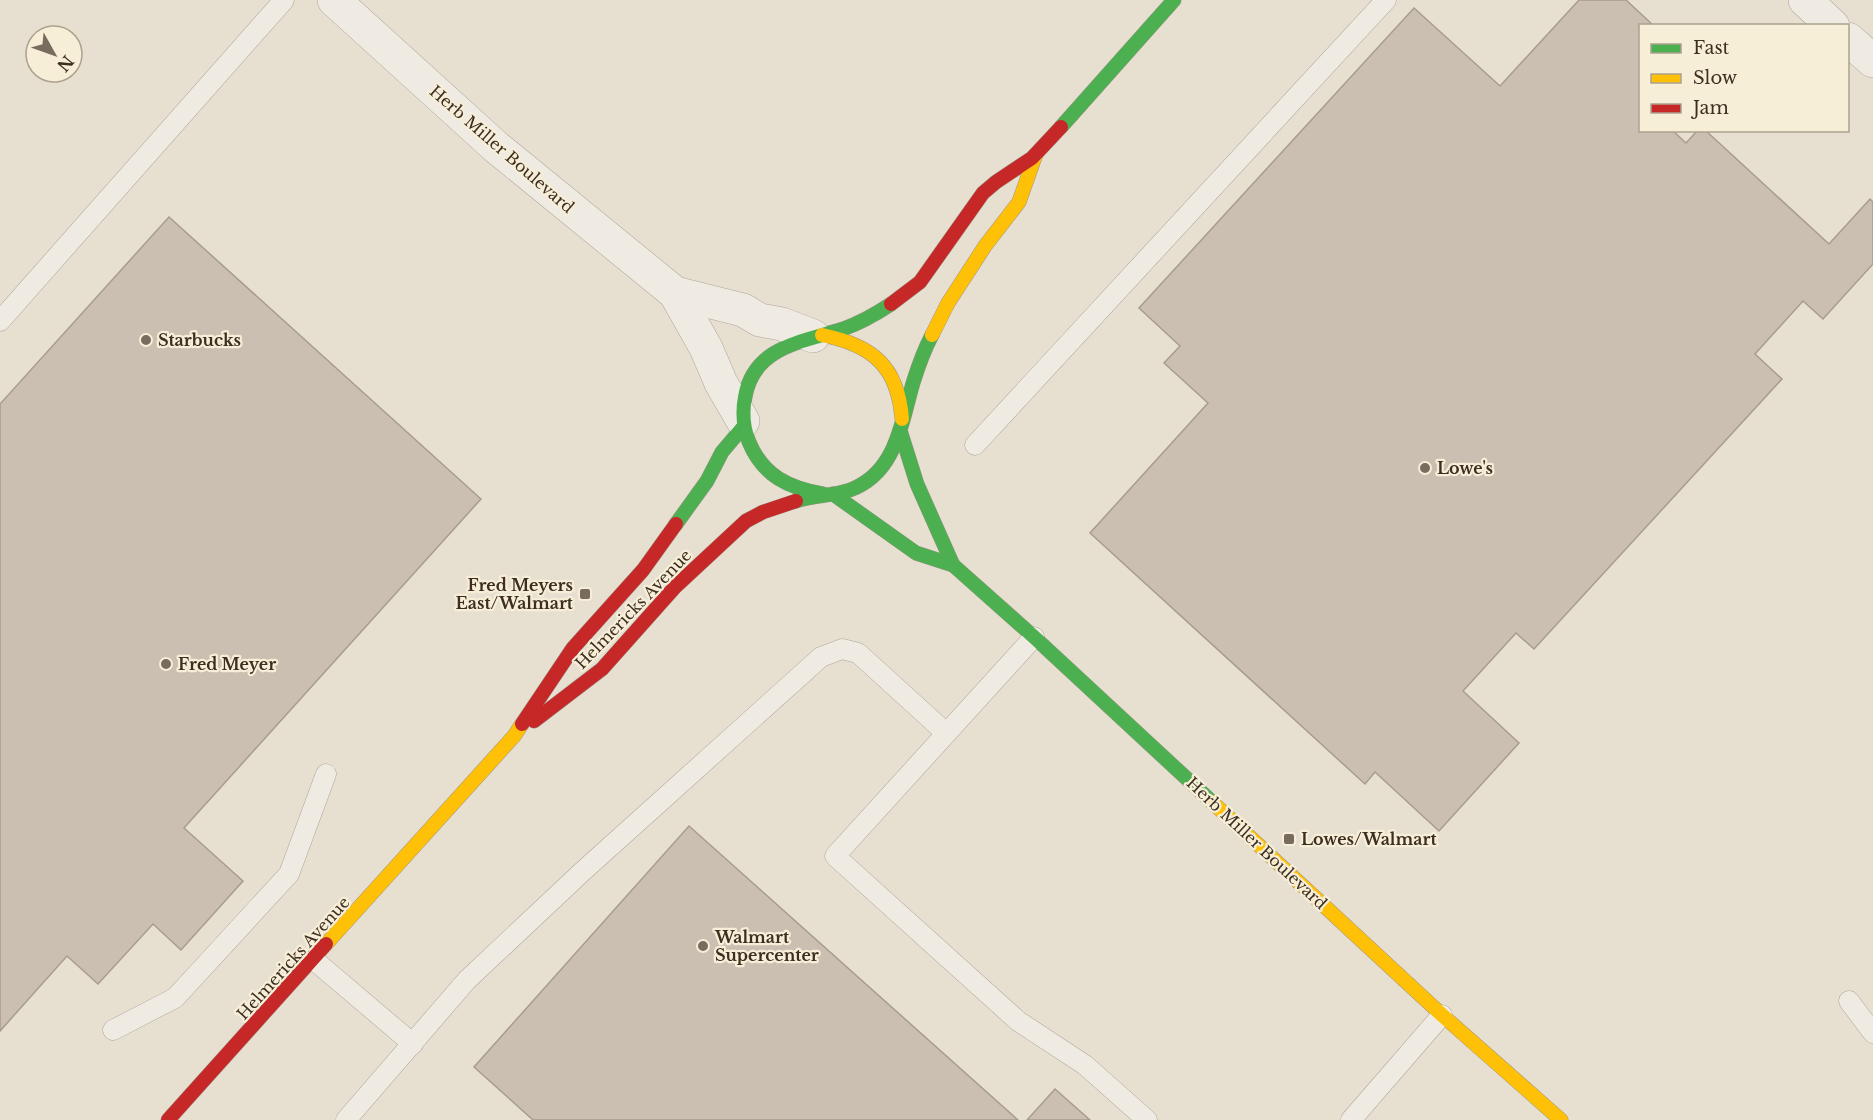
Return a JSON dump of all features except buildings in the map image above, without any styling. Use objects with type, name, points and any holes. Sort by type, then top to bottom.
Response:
[{"type":"street","name":"Herb Miller Boulevard","points":[[334,0],[496,147],[675,293],[706,348],[721,383],[743,423],[749,446],[758,463],[772,477],[789,488],[808,494],[830,494],[916,553],[953,565],[1034,637],[1442,1015],[1562,1120]]},
{"type":"street","name":"Helmericks Avenue","points":[[168,1120],[514,736],[573,648],[643,570],[707,481],[722,452],[743,423],[743,407],[756,370],[769,356],[785,345],[857,324],[918,284],[985,191],[1036,154],[1174,0]]},
{"type":"street","points":[[1805,0],[1831,24]]},
{"type":"street","points":[[1849,40],[1873,62]]},
{"type":"street","name":"Helmericks Avenue","points":[[514,736],[602,669],[675,587],[746,521],[784,505],[850,490],[869,480],[885,464],[896,445],[914,379],[927,345],[948,303],[985,246],[1019,202],[1036,154]]},
{"type":"street","name":"Herb Miller Boulevard","points":[[675,293],[743,310],[760,320],[782,324],[818,336],[841,338],[875,355],[888,369],[897,386],[902,405],[901,427],[917,484],[953,565]]},
{"type":"lane","points":[[0,321],[284,0]]},
{"type":"lane","points":[[975,445],[1386,0]]},
{"type":"lane","points":[[1034,637],[836,856],[1018,1021],[1085,1065],[1147,1120]]},
{"type":"lane","points":[[346,1120],[468,980],[566,886],[822,657],[842,649],[858,653],[946,733]]},
{"type":"lane","points":[[113,1030],[175,998],[289,874],[326,774]]},
{"type":"lane","points":[[314,960],[413,1044]]},
{"type":"lane","points":[[1873,1015],[1849,1001],[1873,1033]]},
{"type":"lane","points":[[1351,1120],[1442,1015]]},
{"type":"traffic: fast","points":[[1061,127],[1174,0]]},
{"type":"traffic: fast","points":[[823,494],[788,484],[770,472],[755,454],[747,436],[744,420],[745,397],[750,380],[769,356],[797,343],[849,327],[891,304]]},
{"type":"traffic: fast","points":[[796,501],[850,490],[878,472],[894,446],[917,371],[932,335]]},
{"type":"traffic: fast","points":[[676,524],[707,481],[722,452],[744,426]]},
{"type":"traffic: fast","points":[[900,430],[917,484],[953,565]]},
{"type":"traffic: fast","points":[[833,494],[916,553],[953,565],[1212,802]]},
{"type":"traffic: slow","points":[[932,335],[948,303],[985,246],[1019,202],[1036,154]]},
{"type":"traffic: slow","points":[[822,335],[855,345],[879,361],[895,385],[902,419]]},
{"type":"traffic: slow","points":[[326,944],[514,736],[522,724]]},
{"type":"traffic: slow","points":[[1212,802],[1442,1015],[1561,1120]]},
{"type":"traffic: jam","points":[[891,304],[920,282],[983,193],[1032,158],[1061,127]]},
{"type":"traffic: jam","points":[[534,721],[602,669],[675,587],[746,521],[763,512],[796,501]]},
{"type":"traffic: jam","points":[[522,724],[573,648],[643,570],[676,524]]},
{"type":"traffic: jam","points":[[168,1120],[326,944]]},
{"type":"place","name":"Starbucks","points":[[146,340]]},
{"type":"place","name":"Lowe's","points":[[1425,468]]},
{"type":"place","name":"Fred Meyers East/Walmart","points":[[585,594]]},
{"type":"place","name":"Fred Meyer","points":[[166,664]]},
{"type":"place","name":"Lowes/Walmart","points":[[1289,839]]},
{"type":"place","name":"Walmart Supercenter","points":[[703,946]]}]
